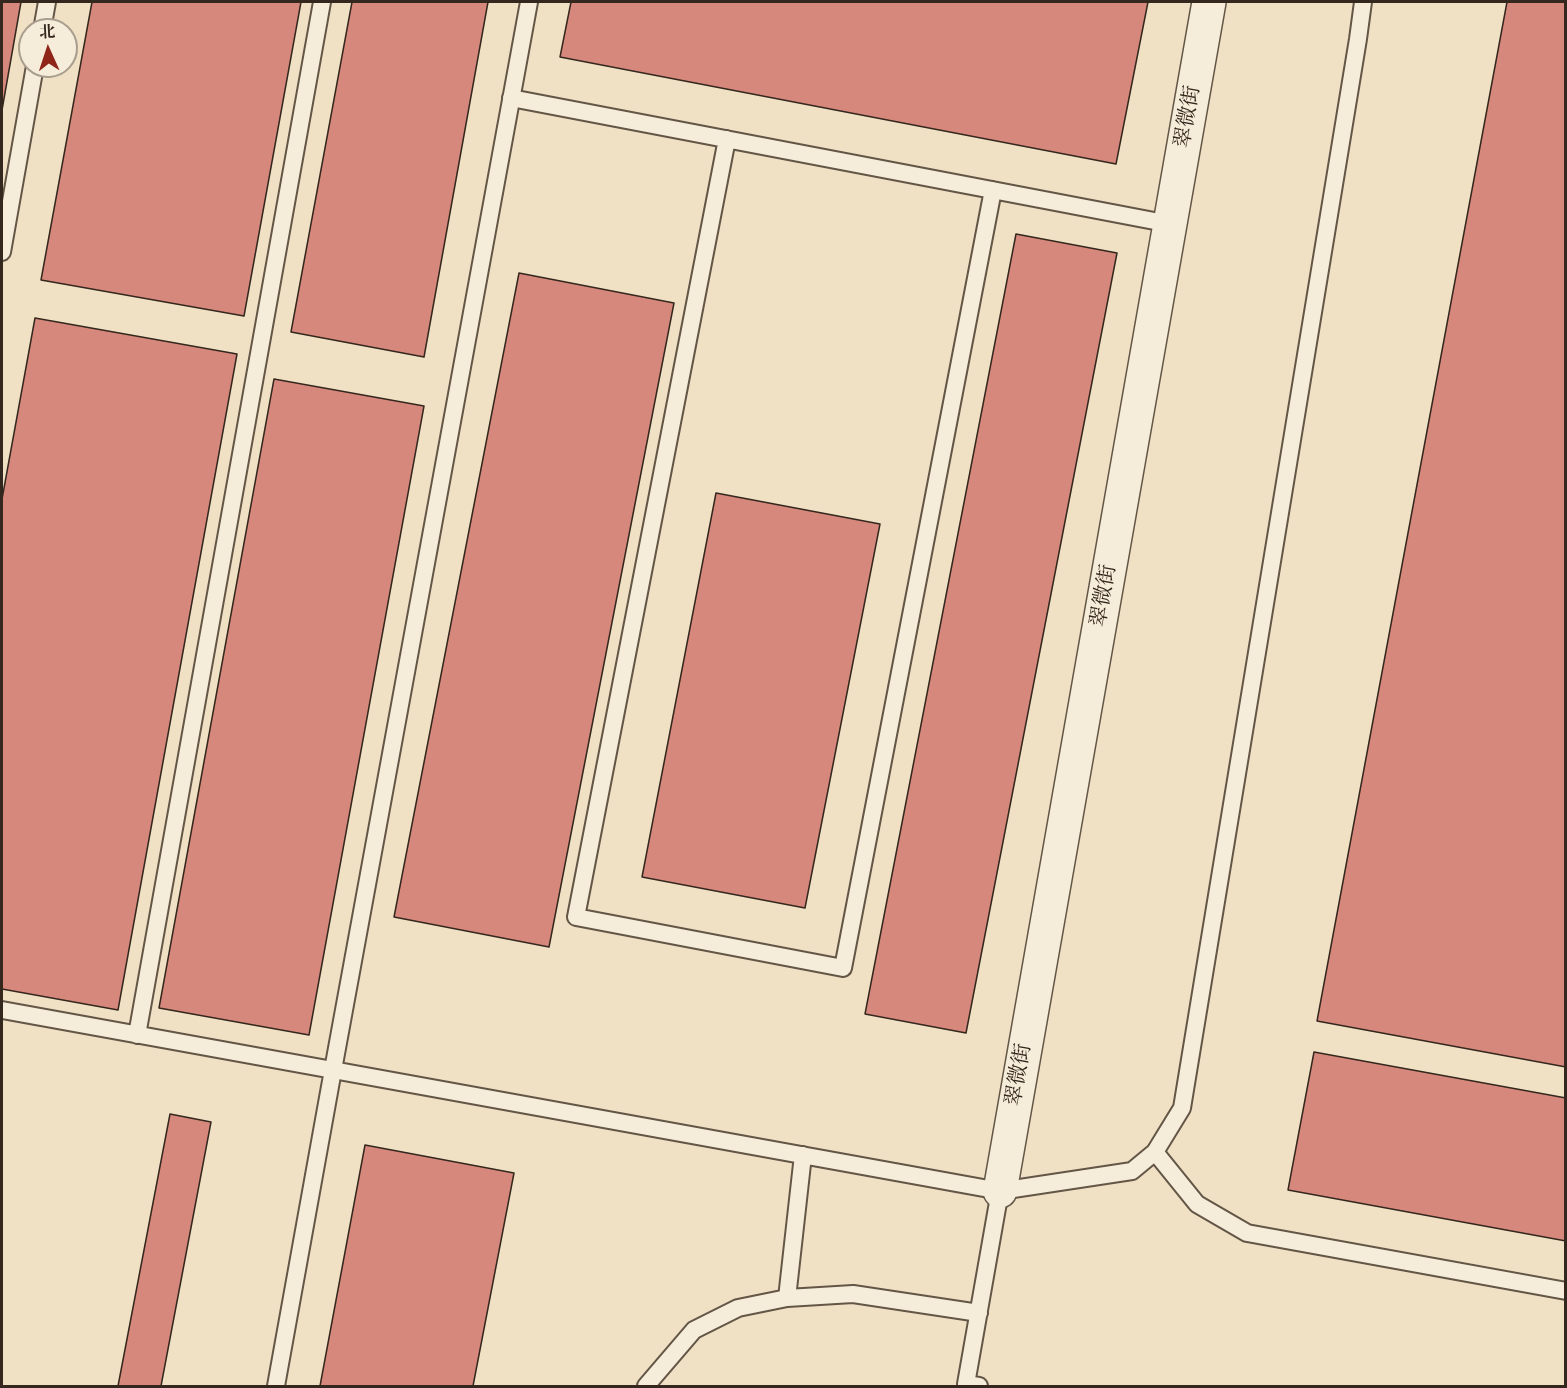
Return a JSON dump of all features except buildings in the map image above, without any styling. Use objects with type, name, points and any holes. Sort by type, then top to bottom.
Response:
[{"type":"street","name":"翠微街","points":[[1000,1191],[1209,2]]},
{"type":"lane","points":[[44,18],[47,2]]},
{"type":"lane","points":[[137,1035],[322,2]]},
{"type":"lane","points":[[276,1386],[529,2]]},
{"type":"lane","points":[[2,1010],[1000,1191],[1132,1171],[1155,1152],[1182,1108],[1363,2]]},
{"type":"lane","points":[[2,252],[33,78]]},
{"type":"lane","points":[[511,98],[1170,224]]},
{"type":"lane","points":[[727,139],[576,916],[843,968],[993,190]]},
{"type":"lane","points":[[1155,1152],[1197,1204],[1247,1233],[1566,1291]]},
{"type":"lane","points":[[787,1298],[803,1155]]},
{"type":"lane","points":[[979,1386],[966,1384],[1000,1191]]},
{"type":"lane","points":[[646,1386],[694,1330],[738,1308],[787,1298],[853,1294],[978,1312]]}]
